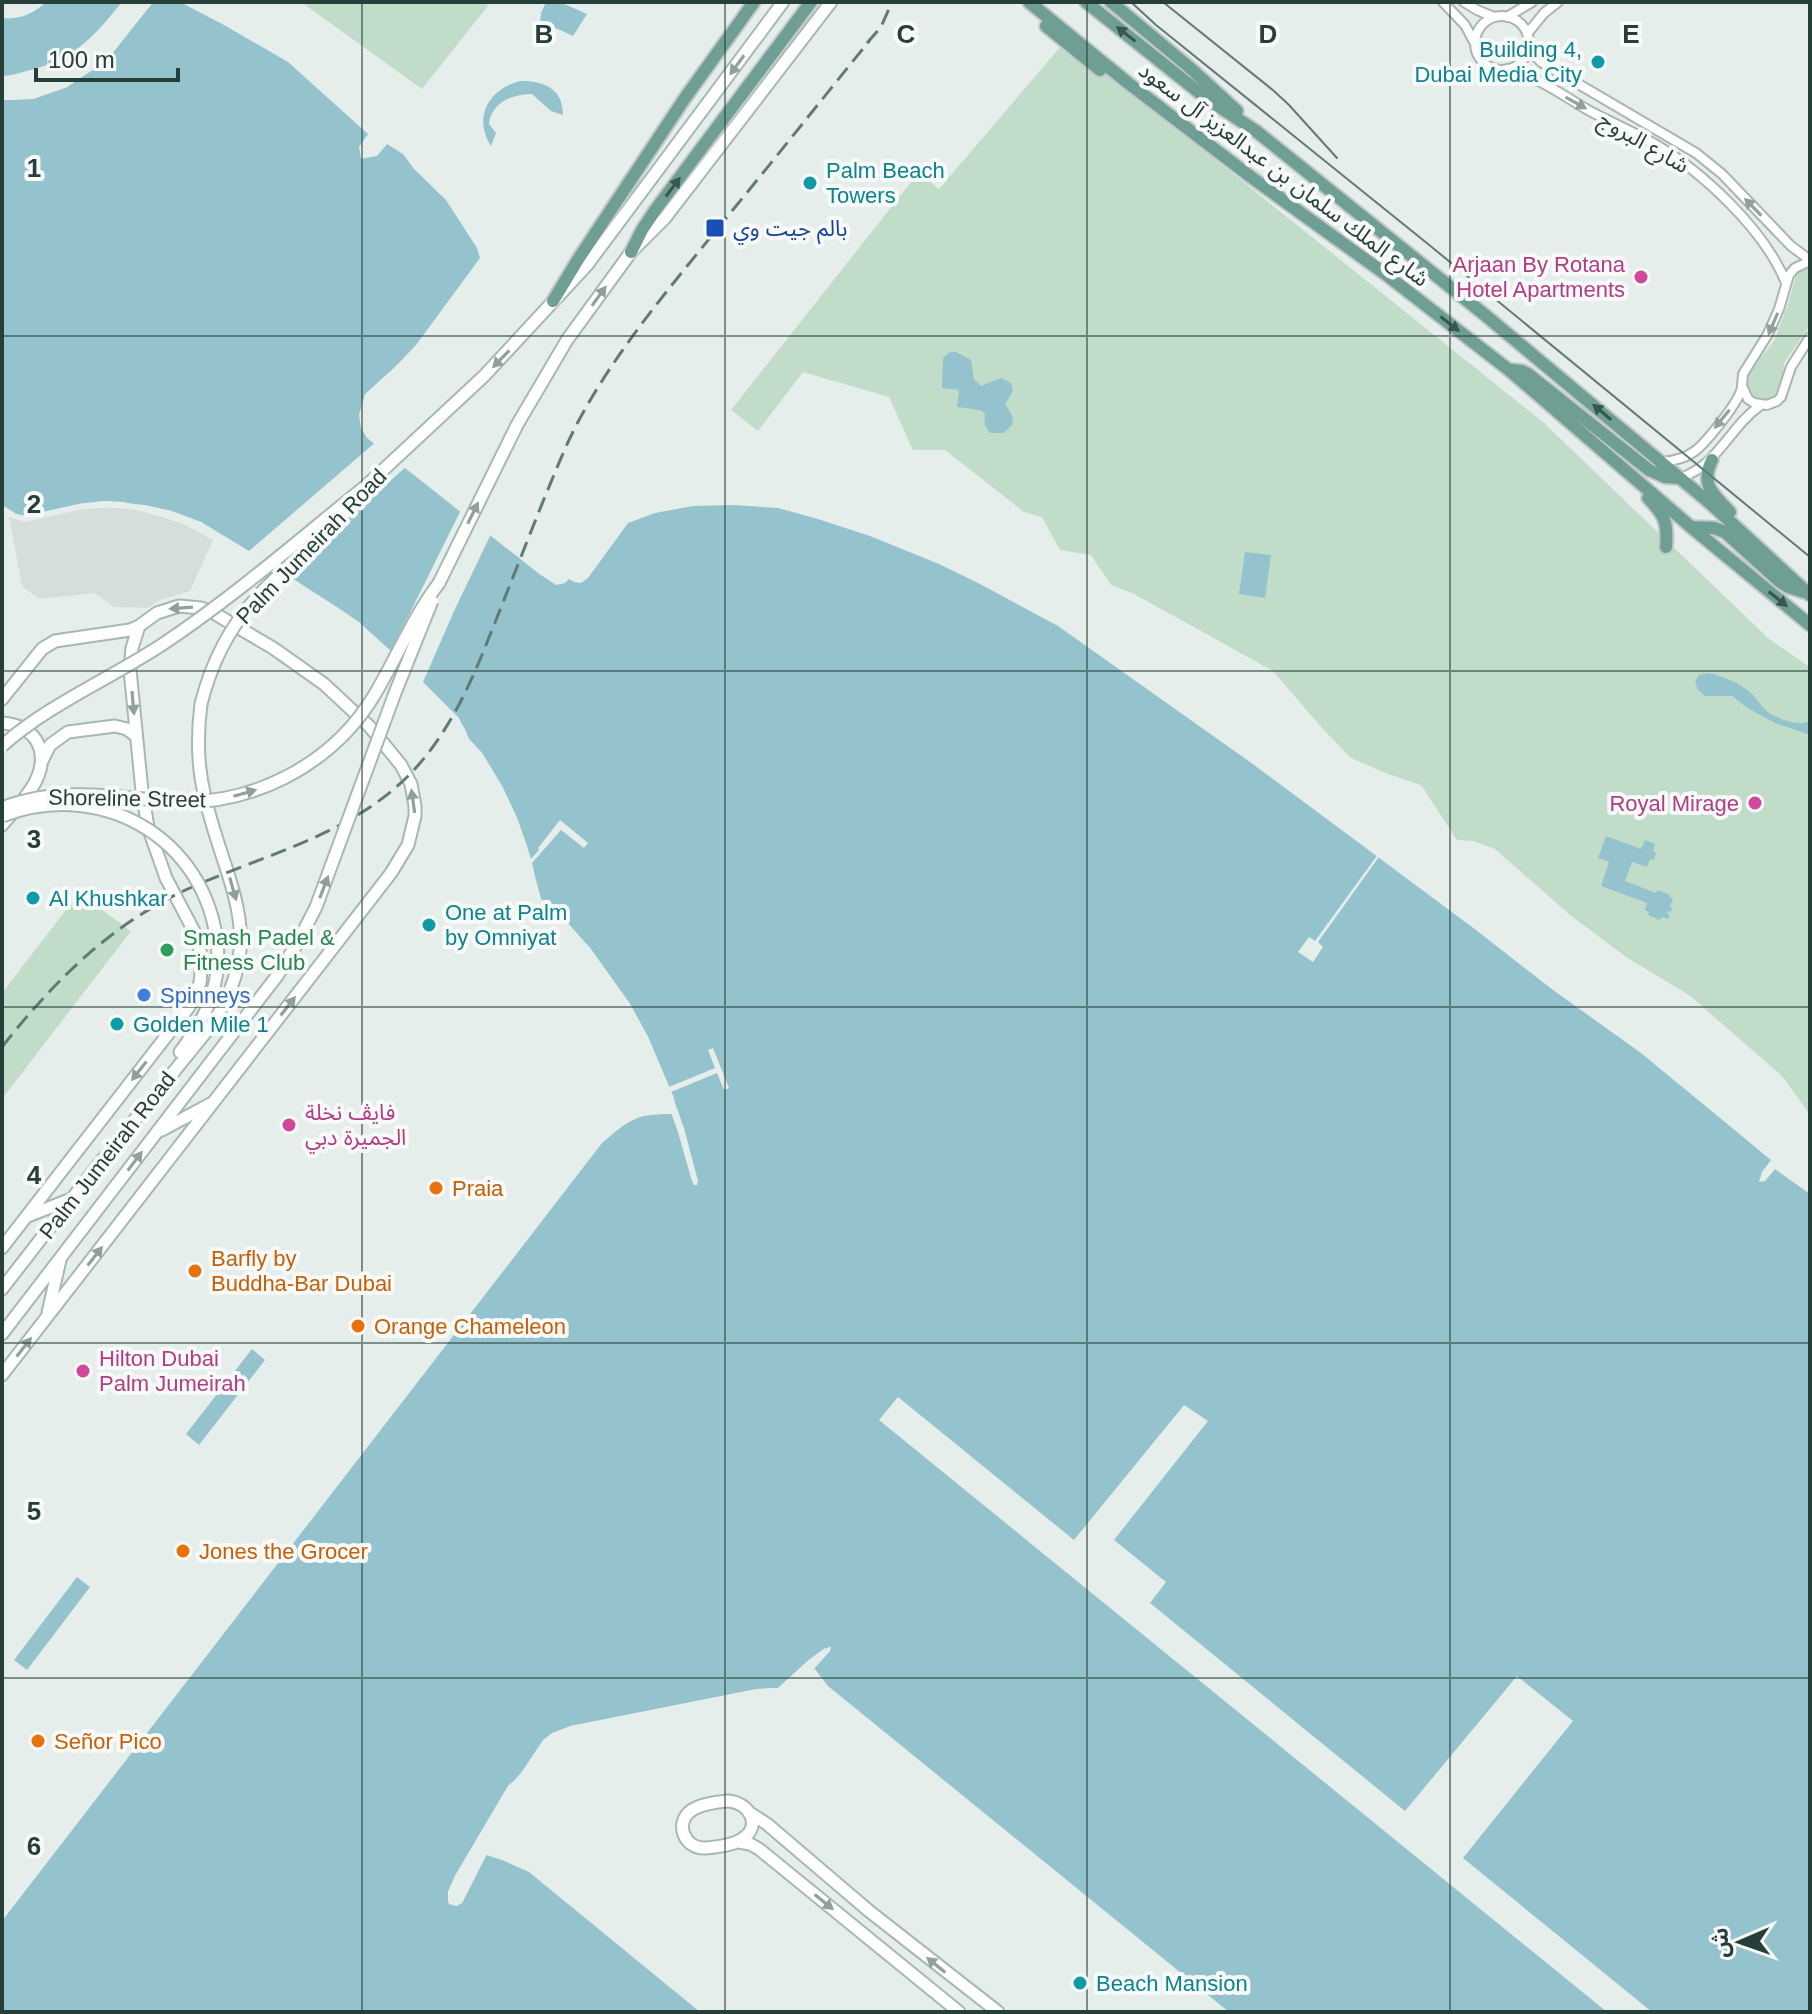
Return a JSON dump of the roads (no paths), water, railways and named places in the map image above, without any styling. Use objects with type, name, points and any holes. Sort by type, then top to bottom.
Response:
[{"type":"main road","points":[[553,301],[685,98],[754,2]]},
{"type":"main road","name":"Palm Jumeirah Road","points":[[2,1289],[217,1016],[230,993],[240,954],[241,927],[237,901],[208,811],[198,740],[201,704],[215,661],[229,634],[246,609],[267,587],[335,524],[367,485],[484,376],[598,252],[783,2]]},
{"type":"main road","points":[[631,252],[656,209],[811,2]]},
{"type":"main road","name":"Palm Jumeirah Road","points":[[2,1334],[277,976],[298,942],[316,907],[439,583],[502,454],[567,340],[631,252],[665,218],[831,2]]},
{"type":"main road","points":[[1016,2],[1098,68],[1128,83]]},
{"type":"main road","name":"شارع الملك سلمان بن عبدالعزيز آل سعود","points":[[1029,2],[1128,83],[1509,370],[1810,625]]},
{"type":"main road","name":"شارع الملك سلمان بن عبدالعزيز آل سعود","points":[[1086,2],[1206,98],[1256,131],[1485,315],[1662,462],[1808,594]]},
{"type":"main road","points":[[1111,2],[1211,87],[1256,131]]},
{"type":"main road","points":[[1122,2],[1150,33]]},
{"type":"main road","points":[[1509,370],[1528,374],[1649,470],[1665,477],[1680,478]]},
{"type":"main road","points":[[1712,460],[1707,472],[1710,490],[1744,526],[1753,543]]},
{"type":"main road","points":[[1630,473],[1663,515],[1667,526],[1666,547]]},
{"type":"main road","points":[[2,746],[39,717],[113,675],[189,626],[367,485]]},
{"type":"main road","points":[[1691,527],[1725,532],[1780,582],[1808,594]]},
{"type":"main road","name":"Shoreline Street","points":[[2,808],[36,797],[63,794],[174,802],[208,801],[258,790],[289,776],[318,757],[355,722],[375,694],[413,622],[439,583]]},
{"type":"main road","points":[[2,699],[26,667],[50,643],[65,638],[130,630],[167,609],[190,606],[212,612],[307,671],[362,720],[401,765],[411,784],[415,816],[405,852],[391,873],[2,1375]]},
{"type":"main road","points":[[2,1248],[189,1007],[200,983],[200,947],[166,878],[148,827],[130,670],[132,648],[139,626]]},
{"type":"main road","points":[[2,723],[16,725],[30,734],[39,748],[41,765]]},
{"type":"main road","points":[[2,825],[35,783],[55,739],[68,732],[115,726],[127,729],[136,736]]},
{"type":"main road","points":[[2,816],[41,805],[71,804],[115,813],[142,826],[167,844],[195,876],[213,916],[218,958],[216,982],[205,1015],[169,1067],[160,1088]]},
{"type":"main road","points":[[158,1132],[215,1101]]},
{"type":"main road","points":[[26,1217],[72,1198]]},
{"type":"main road","points":[[47,1318],[61,1256]]},
{"type":"main road","points":[[959,2012],[754,1846],[739,1842],[697,1848],[686,1840],[682,1827],[688,1814],[699,1807],[728,1801],[742,1804],[869,1911],[998,2012]]},
{"type":"main road","points":[[739,1842],[751,1830],[750,1813]]},
{"type":"main road","points":[[792,1876],[796,1864],[802,1861],[823,1876],[833,1879]]},
{"type":"main road","points":[[941,2010],[959,2012]]},
{"type":"street","points":[[1443,2],[1465,25],[1482,61],[1498,70],[1518,64],[1528,48],[1523,26],[1516,20],[1495,17],[1464,2]]},
{"type":"street","points":[[1507,17],[1532,2]]},
{"type":"street","points":[[1527,34],[1544,13],[1558,2]]},
{"type":"street","points":[[1475,45],[1478,31],[1495,17]]},
{"type":"street","name":"شارع البروج","points":[[1528,48],[1541,62],[1696,153],[1722,174],[1791,246],[1810,260]]},
{"type":"street","name":"شارع البروج","points":[[1507,69],[1535,79],[1653,143],[1689,167],[1761,238],[1786,283]]},
{"type":"street","points":[[1662,462],[1680,459],[1698,449],[1736,403],[1743,374],[1774,322],[1786,283],[1795,268],[1810,260]]},
{"type":"street","points":[[1680,478],[1712,460],[1751,413],[1781,397],[1791,367],[1810,337]]},
{"type":"street","points":[[1742,386],[1748,399],[1761,405]]},
{"type":"water","points":[[46,2],[122,2],[91,37],[70,54],[43,66],[2,76],[2,18],[26,15]]},
{"type":"water","points":[[153,2],[180,2],[288,62],[368,134],[359,147],[361,159],[377,156],[387,144],[403,154],[446,200],[477,248],[480,258],[416,345],[365,394],[359,415],[361,428],[367,438],[538,573],[556,585],[569,579],[581,583],[588,578],[628,523],[655,513],[693,506],[733,505],[778,508],[818,519],[870,536],[980,584],[1058,626],[1250,762],[1641,1053],[1771,1160],[1759,1182],[1765,1181],[1775,1169],[1810,1194],[1810,2012],[1229,2012],[828,1686],[814,1668],[830,1651],[825,1648],[778,1688],[757,1689],[571,1726],[548,1737],[508,1786],[448,1892],[449,1904],[462,1903],[486,1855],[529,1872],[700,2012],[2,2012],[2,1921],[602,1143],[626,1124],[649,1115],[672,1114],[677,1129],[674,1098],[648,1037],[630,1004],[590,948],[541,899],[517,818],[482,753],[469,739],[464,727],[360,623],[201,522],[124,502],[79,504],[25,516],[2,505],[2,100],[33,99],[67,87],[107,60]]},
{"type":"water","points":[[546,2],[560,2],[587,14],[573,36],[540,24]]},
{"type":"water","points":[[520,81],[544,85],[556,92],[563,115],[551,111],[532,94],[510,98],[498,105],[491,117],[489,124],[496,133],[491,146],[483,125],[487,106],[499,91]]},
{"type":"water","points":[[950,352],[971,360],[974,379],[981,386],[1001,378],[1011,383],[1013,390],[1006,404],[1013,418],[1012,425],[1004,433],[989,431],[982,411],[957,407],[959,390],[942,388],[943,358]]},
{"type":"water","points":[[1245,552],[1271,555],[1265,598],[1239,594]]},
{"type":"water","points":[[1709,673],[1741,685],[1766,710],[1778,717],[1794,723],[1810,721],[1810,735],[1775,723],[1732,696],[1705,696],[1695,682],[1699,675]]},
{"type":"water","points":[[1606,836],[1641,849],[1645,840],[1655,844],[1654,860],[1650,859],[1647,867],[1632,862],[1625,881],[1670,895],[1673,898],[1668,919],[1662,917],[1660,920],[1648,915],[1649,912],[1645,910],[1647,903],[1601,886],[1609,862],[1598,858]]},
{"type":"water","points":[[252,1349],[265,1360],[199,1445],[186,1434]]},
{"type":"water","points":[[77,1577],[90,1587],[27,1670],[14,1660]]},
{"type":"tram line","points":[[1131,2],[1810,557]]},
{"type":"tram line","points":[[1163,2],[1274,91],[1337,158]]},
{"type":"railway","points":[[867,43],[881,27],[892,2]]},
{"type":"railway","points":[[2,1047],[64,977],[135,918],[190,888],[337,827],[390,793],[413,771],[437,741],[465,693],[562,455],[598,387],[665,294],[870,40]]},
{"type":"place","name":"Building 4, Dubai Media City","points":[[1598,62]]},
{"type":"place","name":"Palm Beach Towers","points":[[810,183]]},
{"type":"place","name":"بالم جيت وي","points":[[715,228]]},
{"type":"place","name":"Arjaan By Rotana Hotel Apartments","points":[[1641,277]]},
{"type":"place","name":"Royal Mirage","points":[[1755,803]]},
{"type":"place","name":"Al Khushkar","points":[[33,898]]},
{"type":"place","name":"One at Palm by Omniyat","points":[[429,925]]},
{"type":"place","name":"Smash Padel & Fitness Club","points":[[167,950]]},
{"type":"place","name":"Spinneys","points":[[144,995]]},
{"type":"place","name":"Golden Mile 1","points":[[117,1024]]},
{"type":"place","name":"فايڤ نخلة الجميرة دبي","points":[[289,1125]]},
{"type":"place","name":"Praia","points":[[436,1188]]},
{"type":"place","name":"Barfly by Buddha-Bar Dubai","points":[[195,1271]]},
{"type":"place","name":"Orange Chameleon","points":[[358,1326]]},
{"type":"place","name":"Hilton Dubai Palm Jumeirah","points":[[83,1371]]},
{"type":"place","name":"Jones the Grocer","points":[[183,1551]]},
{"type":"place","name":"Señor Pico","points":[[38,1741]]},
{"type":"place","name":"Beach Mansion","points":[[1080,1983]]}]
